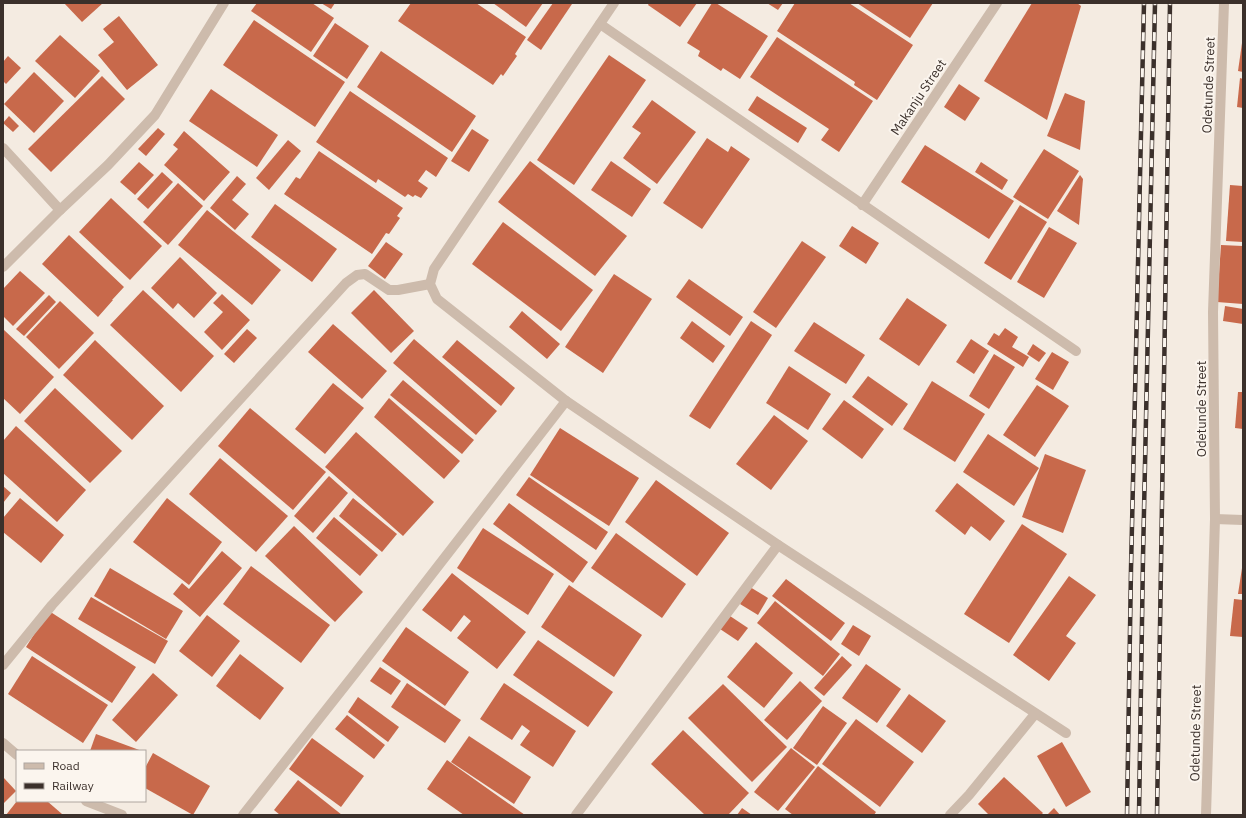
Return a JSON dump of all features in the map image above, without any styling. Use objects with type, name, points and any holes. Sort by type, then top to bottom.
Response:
[{"type":"street","points":[[3,267],[108,165],[155,114],[224,3]]},
{"type":"street","points":[[614,3],[434,268],[430,284],[437,299],[566,401],[778,545],[1066,733]]},
{"type":"street","name":"Makanju Street","points":[[862,205],[996,3]]},
{"type":"street","name":"Odetunde Street","points":[[1206,815],[1215,519],[1213,312],[1224,3]]},
{"type":"street","points":[[600,24],[1076,351]]},
{"type":"street","points":[[3,148],[60,210]]},
{"type":"street","points":[[3,665],[52,605],[346,284],[356,275],[365,274],[389,290],[398,290],[430,284]]},
{"type":"street","points":[[243,815],[566,401]]},
{"type":"street","points":[[1215,519],[1243,520]]},
{"type":"street","points":[[576,815],[778,545]]},
{"type":"street","points":[[950,815],[969,795],[1035,714]]},
{"type":"street","points":[[3,743],[16,754]]},
{"type":"street","points":[[89,802],[122,815]]},
{"type":"building","points":[[64,3],[103,3],[82,22]]},
{"type":"building","points":[[257,3],[312,3],[334,18],[311,52],[251,11]]},
{"type":"building","points":[[321,3],[335,3],[331,9]]},
{"type":"building","points":[[411,3],[476,3],[526,37],[515,54],[517,56],[503,76],[501,74],[493,85],[398,21]]},
{"type":"building","points":[[493,3],[543,3],[526,27]]},
{"type":"building","points":[[553,3],[572,4],[541,50],[527,40]]},
{"type":"building","points":[[649,3],[697,3],[680,27],[648,5]]},
{"type":"building","points":[[712,3],[716,3],[768,36],[740,79],[723,68],[721,71],[698,56],[700,51],[687,43]]},
{"type":"building","points":[[767,3],[783,3],[778,10]]},
{"type":"building","points":[[795,3],[849,3],[913,45],[877,100],[854,85],[855,82],[777,31]]},
{"type":"building","points":[[857,3],[933,3],[910,38]]},
{"type":"building","points":[[1032,3],[1077,3],[1081,6],[1047,120],[984,81]]},
{"type":"building","points":[[119,16],[158,65],[127,90],[98,55],[114,42],[103,29]]},
{"type":"building","points":[[254,20],[345,82],[315,127],[223,65]]},
{"type":"building","points":[[335,23],[369,46],[347,79],[313,56]]},
{"type":"building","points":[[60,35],[100,71],[75,98],[35,61]]},
{"type":"building","points":[[777,37],[873,101],[839,152],[821,140],[829,129],[750,77]]},
{"type":"building","points":[[1243,43],[1243,72],[1238,71]]},
{"type":"building","points":[[381,51],[476,116],[452,152],[357,87]]},
{"type":"building","points":[[609,55],[646,80],[574,185],[537,160]]},
{"type":"building","points":[[8,56],[21,68],[6,84],[3,81],[3,62]]},
{"type":"building","points":[[34,72],[64,101],[34,133],[4,104]]},
{"type":"building","points":[[102,76],[125,99],[51,172],[28,149]]},
{"type":"building","points":[[1240,78],[1243,79],[1243,108],[1237,107]]},
{"type":"building","points":[[959,84],[980,98],[965,121],[944,107]]},
{"type":"building","points":[[211,89],[278,135],[257,167],[189,121]]},
{"type":"building","points":[[350,91],[448,158],[436,177],[426,170],[418,181],[428,188],[421,198],[415,195],[413,197],[408,194],[405,197],[378,179],[376,183],[316,142]]},
{"type":"building","points":[[1065,93],[1085,101],[1080,150],[1047,136]]},
{"type":"building","points":[[757,96],[807,128],[798,143],[748,110]]},
{"type":"building","points":[[652,100],[696,132],[657,184],[623,158],[641,133],[632,127]]},
{"type":"building","points":[[9,116],[19,126],[13,132],[3,123]]},
{"type":"building","points":[[158,128],[165,134],[146,156],[138,149]]},
{"type":"building","points":[[472,129],[489,140],[469,172],[451,161]]},
{"type":"building","points":[[184,131],[230,172],[204,201],[164,165],[178,149],[173,145]]},
{"type":"building","points":[[707,138],[728,152],[731,146],[750,159],[702,229],[663,203]]},
{"type":"building","points":[[288,140],[301,151],[269,190],[256,178]]},
{"type":"building","points":[[925,145],[1014,201],[989,239],[901,182]]},
{"type":"building","points":[[1044,149],[1079,171],[1048,219],[1013,197]]},
{"type":"building","points":[[319,151],[403,208],[397,216],[400,218],[389,234],[386,233],[372,254],[284,194],[296,177],[300,179]]},
{"type":"building","points":[[530,161],[627,236],[595,276],[498,202]]},
{"type":"building","points":[[611,161],[651,189],[632,217],[591,190]]},
{"type":"building","points":[[139,162],[154,175],[135,195],[120,182]]},
{"type":"building","points":[[981,162],[1008,180],[1002,190],[975,172]]},
{"type":"building","points":[[162,172],[173,182],[148,209],[137,199]]},
{"type":"building","points":[[1080,175],[1083,179],[1079,225],[1057,211]]},
{"type":"building","points":[[237,176],[246,184],[232,200],[249,214],[235,230],[210,208]]},
{"type":"building","points":[[178,183],[203,206],[168,245],[143,222]]},
{"type":"building","points":[[1230,185],[1243,186],[1243,242],[1226,241]]},
{"type":"building","points":[[111,198],[162,246],[130,280],[79,232]]},
{"type":"building","points":[[275,204],[337,249],[312,282],[251,237]]},
{"type":"building","points":[[1020,205],[1047,222],[1011,280],[984,263]]},
{"type":"building","points":[[207,210],[281,270],[252,305],[178,245]]},
{"type":"building","points":[[503,222],[593,290],[561,331],[472,264]]},
{"type":"building","points":[[852,226],[879,243],[866,264],[839,246]]},
{"type":"building","points":[[1049,227],[1077,243],[1044,298],[1017,282]]},
{"type":"building","points":[[69,235],[124,287],[98,317],[42,264]]},
{"type":"building","points":[[802,241],[826,257],[776,328],[753,312]]},
{"type":"building","points":[[386,242],[403,254],[385,279],[368,266]]},
{"type":"building","points":[[1221,245],[1243,246],[1243,304],[1217,302]]},
{"type":"building","points":[[180,257],[217,293],[194,318],[178,303],[173,309],[151,288]]},
{"type":"building","points":[[20,271],[45,293],[13,326],[3,316],[3,289]]},
{"type":"building","points":[[614,274],[652,299],[603,373],[565,347]]},
{"type":"building","points":[[689,279],[743,317],[730,336],[676,297]]},
{"type":"building","points":[[143,290],[214,356],[181,392],[110,325]]},
{"type":"building","points":[[374,290],[414,331],[391,353],[351,313]]},
{"type":"building","points":[[222,294],[250,320],[222,350],[204,332],[223,312],[213,303]]},
{"type":"building","points":[[49,295],[56,302],[24,336],[16,329]]},
{"type":"building","points":[[907,298],[947,325],[919,366],[879,339]]},
{"type":"building","points":[[60,301],[94,333],[59,369],[26,337]]},
{"type":"building","points":[[1225,306],[1243,309],[1243,324],[1223,321]]},
{"type":"building","points":[[522,311],[560,344],[547,359],[509,327]]},
{"type":"building","points":[[692,321],[725,346],[713,363],[680,338]]},
{"type":"building","points":[[751,321],[772,335],[710,429],[689,416]]},
{"type":"building","points":[[814,322],[865,355],[846,384],[794,351]]},
{"type":"building","points":[[333,324],[387,371],[362,399],[308,352]]},
{"type":"building","points":[[1005,328],[1018,337],[1012,347],[1029,357],[1023,367],[987,344],[994,333],[999,336]]},
{"type":"building","points":[[3,329],[54,377],[20,414],[3,398]]},
{"type":"building","points":[[247,329],[257,338],[234,363],[224,354]]},
{"type":"building","points":[[414,339],[497,411],[476,435],[393,363]]},
{"type":"building","points":[[971,339],[989,351],[974,374],[956,362]]},
{"type":"building","points":[[95,340],[164,406],[132,440],[63,375]]},
{"type":"building","points":[[457,340],[515,388],[501,406],[442,357]]},
{"type":"building","points":[[1033,344],[1046,353],[1039,362],[1027,354]]},
{"type":"building","points":[[1052,352],[1069,362],[1053,390],[1035,379]]},
{"type":"building","points":[[994,354],[1015,367],[989,409],[969,396]]},
{"type":"building","points":[[789,366],[831,394],[808,430],[766,403]]},
{"type":"building","points":[[868,376],[908,404],[892,426],[852,397]]},
{"type":"building","points":[[403,380],[474,440],[462,454],[390,395]]},
{"type":"building","points":[[932,381],[985,414],[955,462],[903,429]]},
{"type":"building","points":[[333,383],[364,408],[325,454],[295,429]]},
{"type":"building","points":[[1037,385],[1069,406],[1035,457],[1003,435]]},
{"type":"building","points":[[55,388],[122,451],[90,483],[24,421]]},
{"type":"building","points":[[1238,392],[1243,392],[1243,429],[1235,428]]},
{"type":"building","points":[[389,398],[460,461],[444,479],[374,417]]},
{"type":"building","points":[[844,400],[884,429],[862,459],[822,429]]},
{"type":"building","points":[[250,408],[326,472],[293,510],[218,446]]},
{"type":"building","points":[[774,415],[808,441],[771,490],[736,464]]},
{"type":"building","points":[[16,426],[86,490],[57,522],[3,473],[3,441]]},
{"type":"building","points":[[560,428],[639,478],[609,526],[530,475]]},
{"type":"building","points":[[356,432],[434,502],[403,536],[325,467]]},
{"type":"building","points":[[988,434],[1039,468],[1014,506],[963,472]]},
{"type":"building","points":[[1045,454],[1086,470],[1063,533],[1022,517]]},
{"type":"building","points":[[220,458],[288,516],[256,552],[189,494]]},
{"type":"building","points":[[329,476],[348,493],[313,533],[294,516]]},
{"type":"building","points":[[529,477],[608,532],[596,550],[516,495]]},
{"type":"building","points":[[656,480],[729,533],[697,576],[625,522]]},
{"type":"building","points":[[957,483],[1005,521],[990,541],[971,526],[965,535],[935,511]]},
{"type":"building","points":[[3,486],[11,493],[3,503]]},
{"type":"building","points":[[20,498],[64,535],[41,563],[3,532],[3,518]]},
{"type":"building","points":[[167,498],[222,542],[189,585],[133,542]]},
{"type":"building","points":[[353,498],[397,534],[382,552],[339,516]]},
{"type":"building","points":[[509,503],[588,562],[573,583],[493,524]]},
{"type":"building","points":[[334,517],[378,555],[360,576],[316,538]]},
{"type":"building","points":[[1022,524],[1067,554],[1009,643],[964,614]]},
{"type":"building","points":[[294,526],[363,592],[335,622],[265,556]]},
{"type":"building","points":[[483,528],[554,574],[528,615],[457,568]]},
{"type":"building","points":[[616,533],[686,584],[662,618],[591,568]]},
{"type":"building","points":[[222,551],[242,568],[200,617],[173,594],[182,583],[189,589]]},
{"type":"building","points":[[251,566],[330,625],[301,663],[223,604]]},
{"type":"building","points":[[110,568],[183,611],[166,639],[94,596]]},
{"type":"building","points":[[1242,568],[1243,594],[1238,594]]},
{"type":"building","points":[[452,573],[526,632],[497,669],[457,638],[471,621],[464,615],[451,632],[422,610]]},
{"type":"building","points":[[1069,576],[1096,595],[1066,636],[1076,643],[1049,681],[1013,655]]},
{"type":"building","points":[[786,579],[845,623],[831,641],[772,596]]},
{"type":"building","points":[[569,585],[642,635],[614,677],[541,627]]},
{"type":"building","points":[[750,587],[768,598],[758,615],[740,604]]},
{"type":"building","points":[[91,597],[168,641],[155,664],[78,619]]},
{"type":"building","points":[[1234,599],[1243,600],[1243,637],[1230,636]]},
{"type":"building","points":[[775,601],[840,654],[823,676],[757,623]]},
{"type":"building","points":[[49,611],[136,667],[112,703],[26,647]]},
{"type":"building","points":[[207,615],[240,641],[212,677],[179,651]]},
{"type":"building","points":[[730,616],[748,628],[738,641],[720,629]]},
{"type":"building","points":[[853,625],[871,636],[859,656],[841,644]]},
{"type":"building","points":[[406,627],[469,672],[445,706],[382,661]]},
{"type":"building","points":[[538,640],[613,692],[588,727],[513,675]]},
{"type":"building","points":[[756,642],[793,673],[764,708],[727,677]]},
{"type":"building","points":[[240,654],[284,688],[260,720],[216,686]]},
{"type":"building","points":[[32,656],[108,705],[83,743],[8,694]]},
{"type":"building","points":[[842,656],[852,665],[824,696],[814,688]]},
{"type":"building","points":[[866,664],[901,689],[877,723],[842,698]]},
{"type":"building","points":[[380,667],[401,681],[391,695],[370,681]]},
{"type":"building","points":[[153,673],[178,695],[136,742],[112,720]]},
{"type":"building","points":[[800,681],[822,701],[787,740],[764,720]]},
{"type":"building","points":[[407,683],[461,720],[445,743],[391,707]]},
{"type":"building","points":[[504,683],[576,731],[553,767],[520,745],[530,731],[522,725],[512,740],[480,719]]},
{"type":"building","points":[[723,684],[787,747],[752,782],[688,718]]},
{"type":"building","points":[[909,694],[946,721],[922,753],[886,726]]},
{"type":"building","points":[[358,697],[399,727],[388,742],[348,712]]},
{"type":"building","points":[[823,706],[847,723],[817,765],[793,748]]},
{"type":"building","points":[[347,715],[385,745],[374,759],[335,729]]},
{"type":"building","points":[[856,719],[914,762],[880,807],[822,764]]},
{"type":"building","points":[[683,730],[749,793],[728,815],[705,815],[651,764]]},
{"type":"building","points":[[96,734],[139,750],[90,750]]},
{"type":"building","points":[[469,736],[531,777],[514,804],[451,762]]},
{"type":"building","points":[[312,738],[364,776],[341,807],[289,769]]},
{"type":"building","points":[[1062,742],[1091,792],[1066,807],[1037,756]]},
{"type":"building","points":[[791,748],[815,767],[778,811],[754,792]]},
{"type":"building","points":[[153,753],[210,786],[193,815],[146,789],[146,766]]},
{"type":"building","points":[[447,760],[525,815],[464,815],[427,789]]},
{"type":"building","points":[[818,766],[876,812],[874,815],[793,815],[785,809]]},
{"type":"building","points":[[3,777],[16,791],[3,804]]},
{"type":"building","points":[[1004,777],[1043,813],[1041,815],[989,815],[978,804]]},
{"type":"building","points":[[298,780],[342,815],[280,815],[274,810]]},
{"type":"building","points":[[16,802],[48,802],[62,814],[61,815],[6,815]]},
{"type":"building","points":[[742,808],[752,815],[737,815]]},
{"type":"building","points":[[1054,808],[1060,815],[1047,815]]},
{"type":"railway","points":[[1127,815],[1144,3]]},
{"type":"railway","points":[[1139,815],[1155,3]]},
{"type":"railway","points":[[1157,815],[1170,3]]}]
